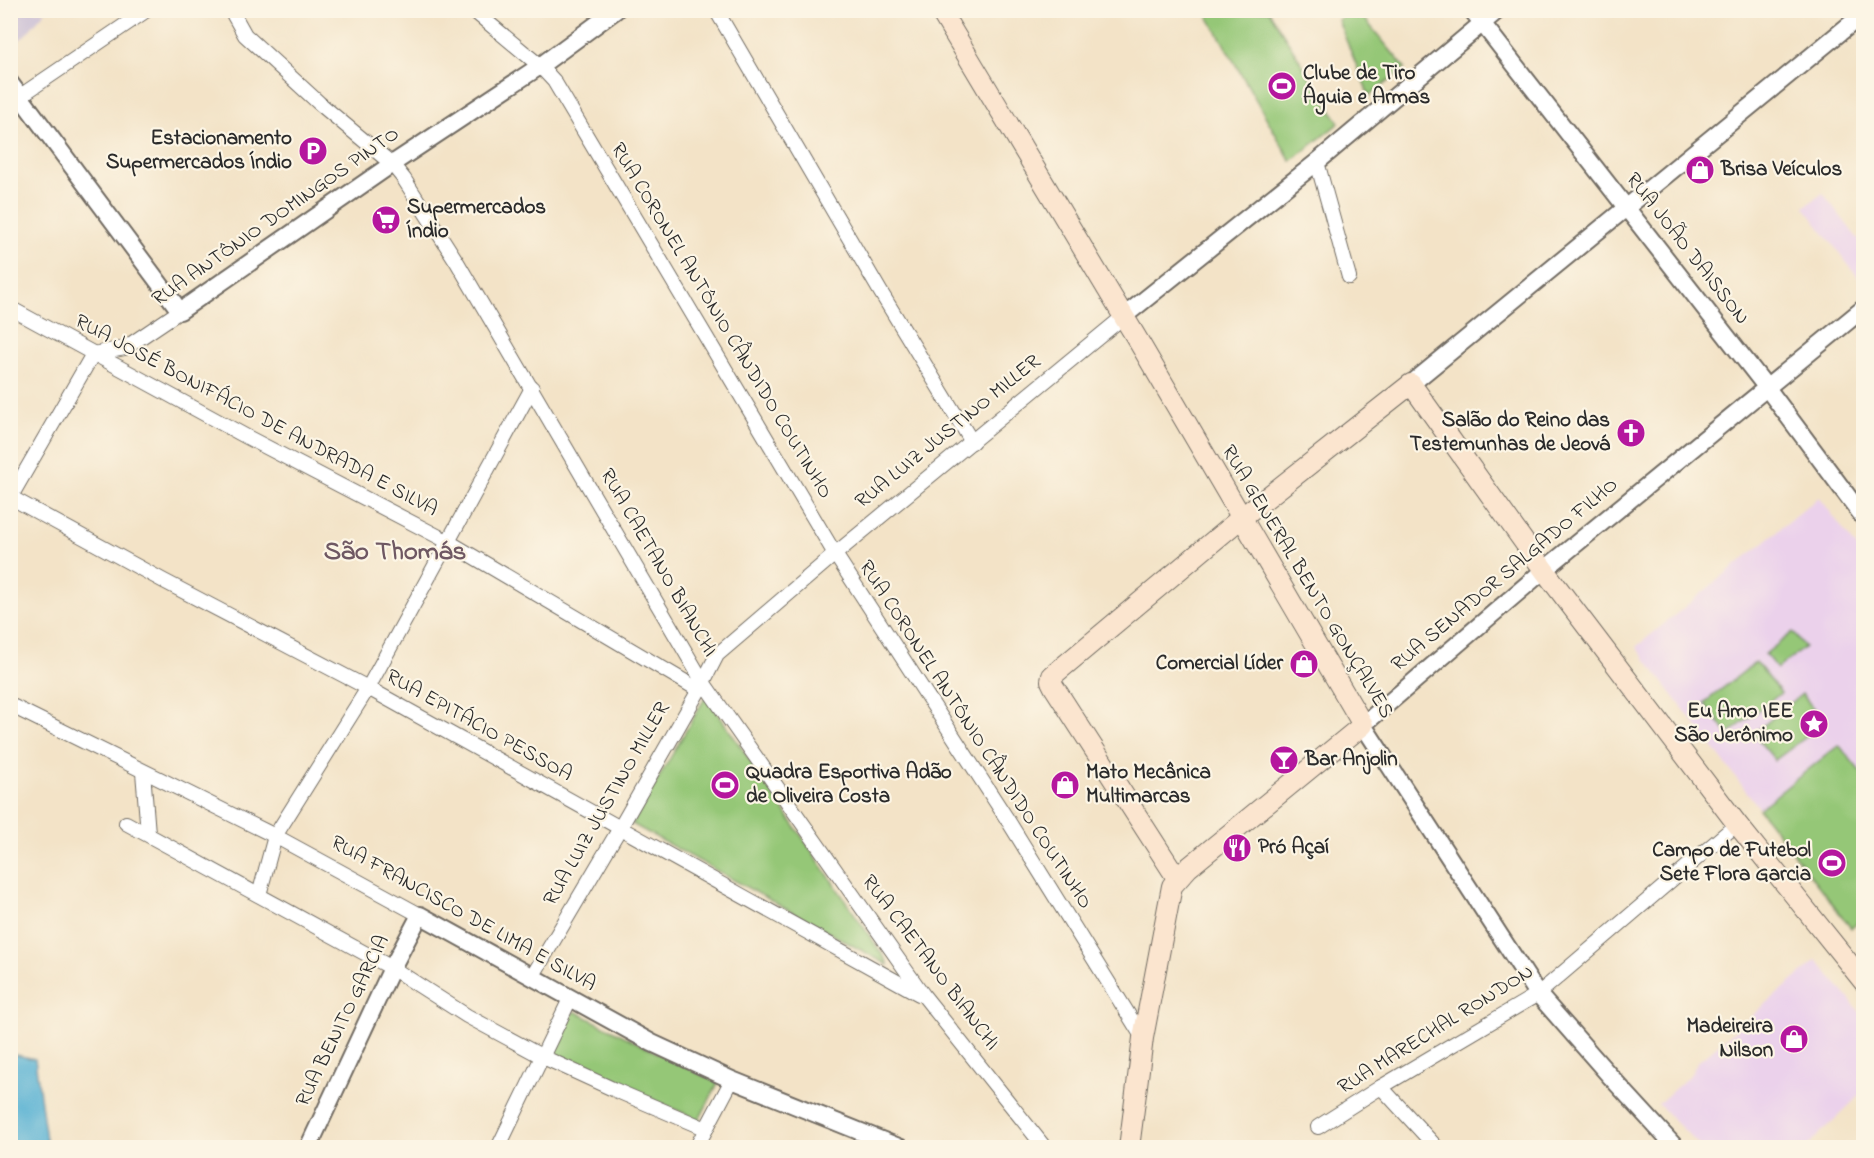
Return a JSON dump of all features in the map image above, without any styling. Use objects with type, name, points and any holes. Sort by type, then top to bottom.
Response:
[{"type":"main road","name":"RUA GENERAL BENTO GONÇALVES","points":[[940,10],[1363,725]]},
{"type":"main road","points":[[1129,1148],[1143,1038],[1168,896],[1177,878],[1054,687],[1051,680],[1053,674],[1241,518],[1411,384],[1544,570],[1737,824],[1863,981]]},
{"type":"main road","name":"RUA SENADOR SALGADO FILHO","points":[[1177,878],[1363,725]]},
{"type":"street","points":[[15,100],[147,10]]},
{"type":"street","name":"RUA CAETANO BIANCHI","points":[[231,10],[245,35],[319,104],[392,164],[404,179],[457,262],[532,388],[701,686],[924,996],[1045,1148]]},
{"type":"street","name":"RUA CORONEL ANTÔNIO CÂNDIDO COUTINHO","points":[[473,10],[540,66],[554,81],[835,554],[1007,819],[1143,1038]]},
{"type":"street","name":"RUA ANTÔNIO DOMINGOS PINTO","points":[[93,354],[126,348],[392,164],[540,66],[616,10]]},
{"type":"street","points":[[716,10],[880,291],[972,441]]},
{"type":"street","name":"RUA LUIZ JUSTINO MILLER","points":[[532,977],[620,828],[717,655],[972,441],[1317,162],[1477,17],[1498,10]]},
{"type":"street","points":[[1411,384],[1863,13]]},
{"type":"street","name":"RUA JOÃO DAISSON","points":[[1477,17],[1767,388],[1863,518]]},
{"type":"street","points":[[10,82],[15,100],[180,311]]},
{"type":"street","points":[[1317,162],[1349,277]]},
{"type":"street","name":"RUA JOSÉ BONIFÁCIO DE ANDRADA E SILVA","points":[[10,308],[447,541],[701,686]]},
{"type":"street","name":"RUA SENADOR SALGADO FILHO","points":[[1363,725],[1544,570],[1863,308]]},
{"type":"street","points":[[11,497],[93,354]]},
{"type":"street","points":[[259,895],[275,836],[368,688],[532,388]]},
{"type":"street","name":"RUA EPITÁCIO PESSOA","points":[[11,497],[162,580],[368,688],[924,996]]},
{"type":"street","name":"RUA FRANCISCO DE LIMA E SILVA","points":[[10,705],[275,836],[652,1043],[732,1080],[901,1148]]},
{"type":"street","name":"RUA GENERAL BENTO GONÇALVES","points":[[1363,725],[1538,994],[1676,1148]]},
{"type":"street","points":[[143,772],[148,833]]},
{"type":"street","points":[[126,823],[392,968],[467,1016],[543,1057],[706,1129]]},
{"type":"street","name":"RUA MARECHAL RONDON","points":[[1318,1127],[1538,994],[1737,824]]},
{"type":"street","name":"RUA BENITO GARCIA","points":[[308,1148],[392,968],[420,915]]},
{"type":"street","points":[[498,1148],[570,999]]},
{"type":"street","points":[[696,1148],[732,1080]]},
{"type":"street","points":[[1381,1087],[1437,1148]]},
{"type":"shaded area","points":[[11,10],[46,11],[11,48]]},
{"type":"shaded area","points":[[1823,193],[1863,246],[1863,279],[1861,281],[1804,207]]},
{"type":"shaded area","points":[[1819,497],[1863,556],[1864,741],[1859,744],[1864,750],[1864,918],[1851,928],[1636,647]]},
{"type":"shaded area","name":"Madeireira Nilson","points":[[1817,960],[1863,1016],[1863,1092],[1806,1147],[1701,1147],[1658,1104],[1690,1075],[1698,1062]]},
{"type":"green space","points":[[1353,10],[1358,11],[1405,68],[1369,96],[1338,20]]},
{"type":"green space","name":"Clube de Tiro Águia e Armas","points":[[1205,11],[1269,11],[1339,123],[1291,161]]},
{"type":"green space","points":[[1793,632],[1805,647],[1777,669],[1765,654]]},
{"type":"green space","points":[[1756,662],[1781,693],[1728,734],[1704,703]]},
{"type":"green space","points":[[1802,694],[1825,723],[1775,760],[1753,734]]},
{"type":"green space","points":[[706,696],[886,960],[888,965],[632,824]]},
{"type":"green space","name":"Campo de Futebol Sete Flora Garcia","points":[[1839,745],[1863,775],[1863,918],[1851,928],[1759,809]]},
{"type":"green space","points":[[574,1011],[718,1083],[699,1120],[553,1055]]},
{"type":"water","points":[[11,1054],[35,1059],[47,1147],[11,1147]]},
{"type":"place","name":"Clube de Tiro Águia e Armas","points":[[1282,86]]},
{"type":"place","name":"Estacionamento Supermercados Índio","points":[[313,151]]},
{"type":"place","name":"Brisa Veículos","points":[[1700,170]]},
{"type":"place","name":"Supermercados Índio","points":[[386,220]]},
{"type":"place","name":"Salão do Reino das Testemunhas de Jeová","points":[[1631,433]]},
{"type":"place","name":"Comercial Líder","points":[[1304,664]]},
{"type":"place","name":"Eu Amo IEE São Jerônimo","points":[[1814,724]]},
{"type":"place","name":"Bar Anjolin","points":[[1284,760]]},
{"type":"place","name":"Quadra Esportiva Adão de Oliveira Costa","points":[[725,785]]},
{"type":"place","name":"Mato Mecânica Multimarcas","points":[[1065,785]]},
{"type":"place","name":"Pró Açaí","points":[[1237,848]]},
{"type":"place","name":"Campo de Futebol Sete Flora Garcia","points":[[1832,863]]},
{"type":"place","name":"Madeireira Nilson","points":[[1794,1039]]},
{"type":"district","name":"São Thomás","points":[[395,552]]}]
